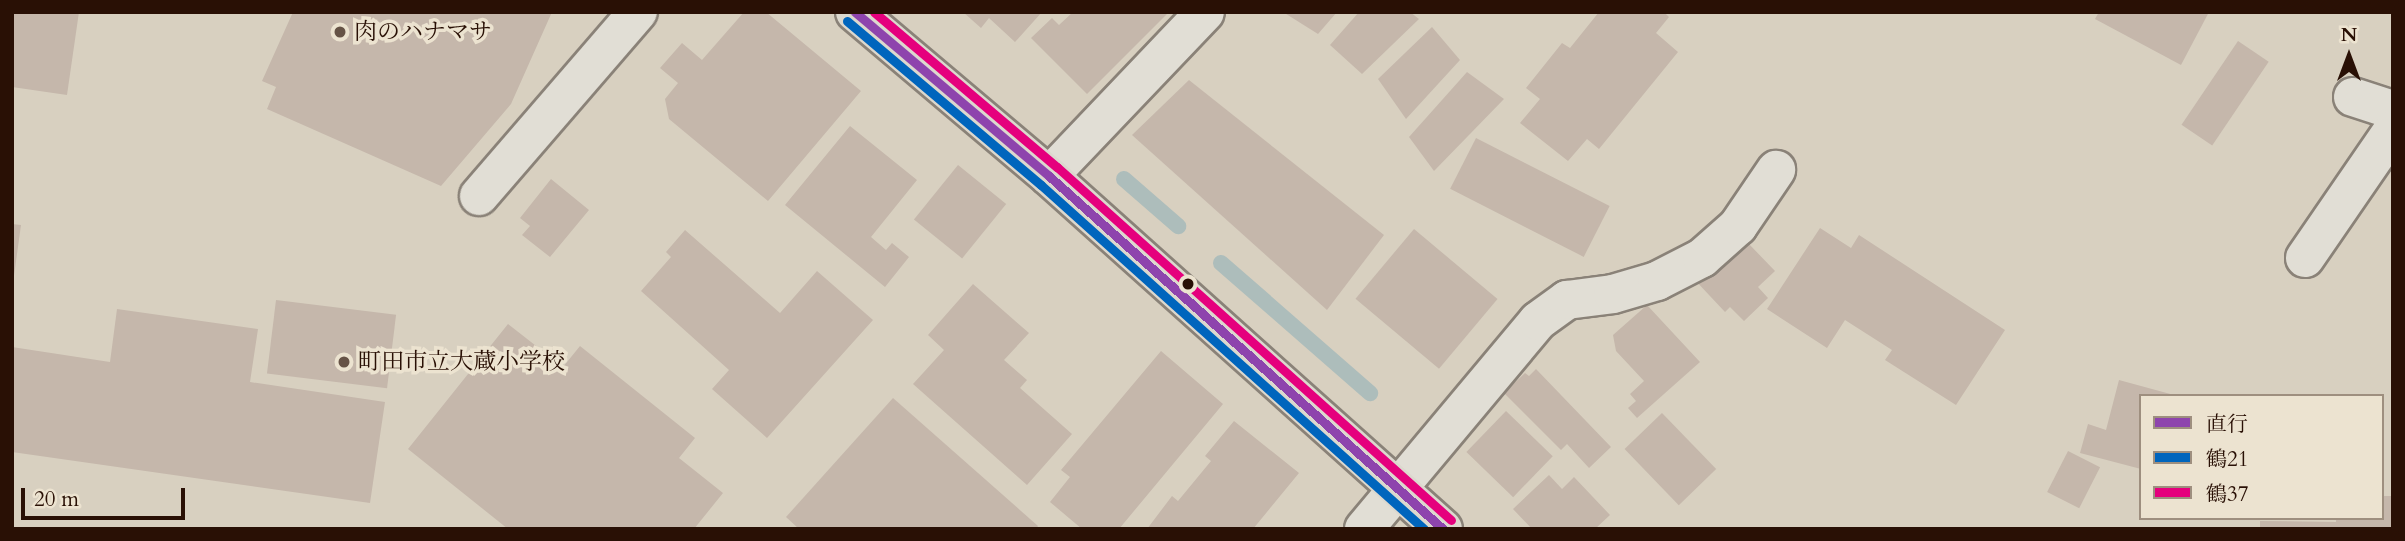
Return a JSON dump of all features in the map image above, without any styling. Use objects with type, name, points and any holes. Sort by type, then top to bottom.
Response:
[{"type":"main road","points":[[859,13],[1049,176],[1443,529]]},
{"type":"street","points":[[479,196],[638,12]]},
{"type":"street","points":[[1049,176],[1205,12]]},
{"type":"street","points":[[2353,97],[2393,110]]},
{"type":"street","points":[[2305,258],[2393,130]]},
{"type":"street","points":[[1364,529],[1538,321],[1567,300],[1613,294],[1657,281],[1702,258],[1738,226],[1776,170]]},
{"type":"building","points":[[12,12],[79,12],[67,95],[12,87]]},
{"type":"building","points":[[293,12],[552,12],[511,104],[441,186],[267,109],[276,87],[262,81]]},
{"type":"building","points":[[744,12],[766,12],[861,91],[768,201],[669,119],[665,99],[678,83],[660,68],[682,43],[702,60]]},
{"type":"building","points":[[963,12],[1042,12],[1015,42],[989,18],[981,28]]},
{"type":"building","points":[[1073,12],[1169,12],[1087,94],[1031,38],[1052,18],[1059,25]]},
{"type":"building","points":[[1283,12],[1337,12],[1318,34]]},
{"type":"building","points":[[1359,12],[1410,12],[1419,19],[1362,74],[1330,45]]},
{"type":"building","points":[[1599,12],[1664,12],[1669,17],[1656,33],[1678,52],[1599,149],[1587,139],[1568,161],[1520,123],[1540,99],[1526,88],[1562,43],[1570,48]]},
{"type":"building","points":[[2099,12],[2209,12],[2181,65],[2095,19]]},
{"type":"building","points":[[1432,27],[1460,60],[1406,119],[1378,79]]},
{"type":"building","points":[[2238,41],[2269,62],[2212,145],[2182,125]]},
{"type":"building","points":[[1467,72],[1504,99],[1434,171],[1409,137]]},
{"type":"building","points":[[1189,80],[1384,235],[1327,310],[1132,135]]},
{"type":"building","points":[[850,126],[917,180],[871,237],[886,250],[892,243],[909,257],[885,287],[785,205]]},
{"type":"building","points":[[1476,138],[1610,206],[1584,257],[1450,189]]},
{"type":"building","points":[[958,165],[1006,204],[962,258],[914,219]]},
{"type":"building","points":[[551,179],[589,210],[550,257],[522,235],[530,226],[520,218]]},
{"type":"building","points":[[12,224],[21,225],[14,276],[12,276]]},
{"type":"building","points":[[1820,228],[1851,248],[1859,235],[2005,330],[1956,405],[1885,360],[1892,350],[1845,320],[1827,348],[1767,309]]},
{"type":"building","points":[[1414,229],[1497,299],[1439,369],[1356,299]]},
{"type":"building","points":[[685,230],[780,313],[817,271],[873,320],[767,438],[712,389],[729,370],[641,291],[671,257],[666,252]]},
{"type":"building","points":[[1748,243],[1775,271],[1758,287],[1768,298],[1744,321],[1730,307],[1725,312],[1694,279],[1735,247],[1738,251]]},
{"type":"building","points":[[973,284],[1029,333],[1004,360],[1027,380],[1020,388],[1072,434],[1027,485],[913,384],[944,350],[928,335]]},
{"type":"building","points":[[276,300],[396,315],[387,388],[267,373]]},
{"type":"building","points":[[1647,305],[1700,362],[1637,418],[1628,408],[1636,401],[1630,394],[1644,381],[1616,351],[1613,335]]},
{"type":"building","points":[[117,309],[258,329],[250,382],[385,402],[370,503],[12,452],[12,347],[110,362]]},
{"type":"building","points":[[508,324],[563,367],[580,346],[695,438],[679,458],[723,493],[694,529],[508,529],[408,449]]},
{"type":"building","points":[[1161,351],[1223,404],[1119,529],[1082,529],[1050,502],[1070,477],[1061,470]]},
{"type":"building","points":[[1536,369],[1611,447],[1589,468],[1567,444],[1561,450],[1504,393],[1525,373],[1529,376]]},
{"type":"building","points":[[2119,380],[2170,394],[2139,394],[2139,468],[2080,453],[2088,424],[2106,430]]},
{"type":"building","points":[[893,398],[1038,526],[1036,529],[799,529],[786,517]]},
{"type":"building","points":[[1506,411],[1553,456],[1513,497],[1466,452]]},
{"type":"building","points":[[1662,413],[1716,469],[1679,505],[1625,449]]},
{"type":"building","points":[[1234,421],[1299,473],[1253,529],[1147,529],[1172,496],[1178,501],[1211,461],[1205,456]]},
{"type":"building","points":[[2068,451],[2100,467],[2079,508],[2047,492]]},
{"type":"building","points":[[1549,475],[1562,489],[1574,477],[1610,515],[1595,529],[1532,529],[1513,509]]},
{"type":"building","points":[[2384,496],[2393,496],[2393,529],[2260,529],[2260,521],[2384,520]]},
{"type":"waterway","points":[[1124,179],[1178,226]]},
{"type":"waterway","points":[[1221,263],[1370,393]]},
{"type":"transit line","name":"直行","points":[[855,12],[1049,176],[1443,529]]},
{"type":"transit line","name":"鶴37","points":[[874,12],[1057,167],[1451,520]]},
{"type":"transit line","name":"鶴21","points":[[847,21],[1041,185],[1424,529]]},
{"type":"place","name":"肉のハナマサ","points":[[340,32]]},
{"type":"place","name":"町田市立大蔵小学校","points":[[344,362]]}]
